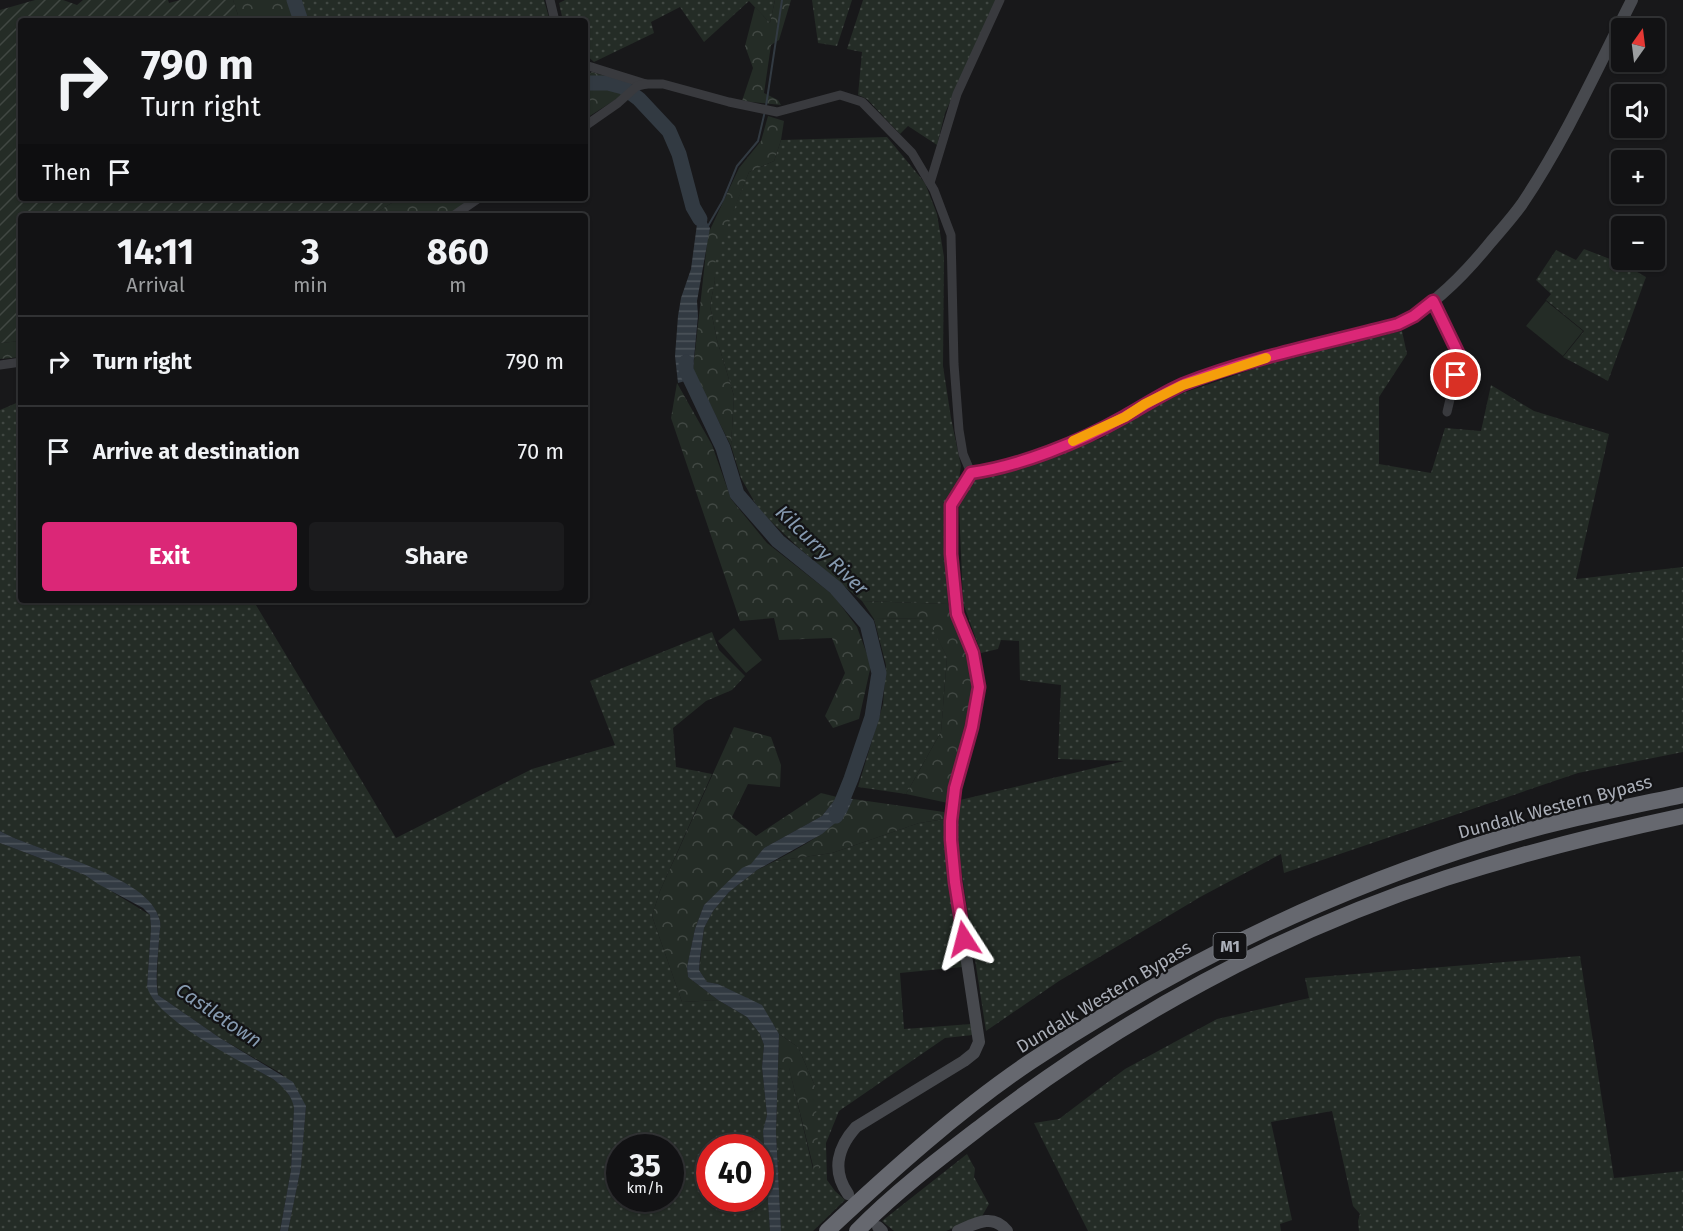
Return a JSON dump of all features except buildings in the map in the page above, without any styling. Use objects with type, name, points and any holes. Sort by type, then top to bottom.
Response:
[{"type":"highway","name":"Dundalk Western Bypass","points":[[827,1231],[912,1155],[982,1097],[1029,1063],[1145,991],[1250,935],[1346,893],[1489,842],[1683,795]]},
{"type":"highway","name":"Dundalk Western Bypass","points":[[857,1231],[947,1153],[1067,1063],[1174,998],[1279,944],[1445,878],[1524,855],[1683,816]]},
{"type":"street","points":[[550,0],[554,18]]},
{"type":"street","points":[[930,183],[957,94],[1000,0]]},
{"type":"street","points":[[848,1194],[841,1185],[837,1163],[845,1138],[856,1127],[974,1053],[979,1042],[955,882],[951,840],[955,788],[972,727],[979,687],[973,653],[957,614],[951,554],[951,505],[971,473],[997,469],[1037,456],[1125,417],[1183,385],[1267,357],[1398,324],[1414,316],[1472,265],[1520,206],[1553,155],[1632,0]]},
{"type":"street","points":[[588,66],[641,85],[663,84],[752,108],[777,112],[840,95],[862,102],[912,153],[930,183],[951,235],[954,364],[959,430],[963,454],[971,473]]},
{"type":"street","points":[[588,124],[641,85]]},
{"type":"street","points":[[457,213],[475,201]]},
{"type":"street","points":[[1433,301],[1460,357],[1447,412]]},
{"type":"street","points":[[0,365],[18,362]]},
{"type":"street","points":[[958,1231],[982,1221],[992,1220],[998,1222],[1007,1231]]},
{"type":"green space","points":[[35,0],[63,0],[77,5],[83,0],[168,0],[169,3],[180,0],[233,0],[239,18],[18,18],[18,201],[395,201],[375,213],[18,213],[18,341],[0,343],[0,10]]},
{"type":"green space","points":[[233,0],[301,0],[306,18],[239,18]]},
{"type":"green space","points":[[301,0],[544,0],[549,18],[306,18]]},
{"type":"green space","points":[[565,0],[775,0],[770,23],[749,1],[704,42],[680,7],[651,22],[654,33],[594,62],[588,57],[588,18],[562,18],[559,3]]},
{"type":"green space","points":[[775,0],[791,0],[779,40],[771,45],[764,93],[778,100],[781,105],[742,101],[753,68],[745,46],[755,7],[770,23]]},
{"type":"green space","points":[[812,0],[852,0],[837,46],[818,43]]},
{"type":"green space","points":[[863,0],[996,0],[945,113],[937,145],[908,126],[900,134],[867,99],[858,95],[862,52],[847,49]]},
{"type":"green space","points":[[592,72],[633,84],[618,98],[588,117],[588,74]]},
{"type":"green space","points":[[768,116],[784,121],[774,161],[749,172],[722,240],[713,270],[715,280],[710,306],[717,340],[734,396],[731,446],[693,370],[708,234],[739,168],[761,141]]},
{"type":"green space","points":[[887,137],[925,183],[937,214],[944,257],[943,366],[961,466],[959,479],[946,505],[948,604],[862,601],[800,549],[759,510],[741,478],[731,446],[734,396],[717,340],[710,306],[715,280],[712,270],[721,240],[749,172],[774,161],[781,140]]},
{"type":"green space","points":[[395,201],[466,201],[452,213],[375,213]]},
{"type":"green space","points":[[1584,249],[1611,259],[1611,270],[1634,270],[1646,277],[1608,381],[1563,357],[1584,331],[1546,300],[1551,294],[1536,280],[1556,250],[1576,260]]},
{"type":"green space","points":[[1546,301],[1583,331],[1563,356],[1526,326]]},
{"type":"green space","points":[[1402,331],[1407,354],[1379,397],[1379,464],[1431,473],[1445,428],[1481,431],[1491,385],[1534,411],[1609,434],[1576,579],[1683,567],[1683,752],[1578,773],[1284,873],[1281,854],[1202,896],[1059,981],[986,1031],[956,836],[960,800],[1124,761],[1058,759],[1061,685],[1020,680],[1019,641],[1001,640],[998,649],[981,653],[963,603],[959,505],[974,478],[1010,472],[1075,446],[1100,439],[1152,407],[1183,393],[1294,355]]},
{"type":"green space","points":[[18,341],[18,357],[0,359],[0,343]]},
{"type":"green space","points":[[677,383],[712,445],[731,499],[767,543],[833,595],[857,627],[871,665],[859,719],[833,728],[825,716],[845,673],[832,638],[779,640],[774,618],[740,621],[671,418]]},
{"type":"green space","points":[[18,402],[18,603],[255,603],[396,838],[532,769],[615,745],[590,681],[712,632],[719,650],[745,676],[732,690],[706,701],[673,728],[676,767],[712,774],[660,891],[652,916],[682,1002],[718,1000],[747,1017],[760,1034],[764,1045],[762,1067],[767,1115],[763,1134],[696,1134],[696,1212],[769,1212],[770,1231],[288,1231],[301,1167],[306,1106],[282,1074],[220,1038],[158,995],[160,921],[152,905],[137,891],[91,867],[0,831],[0,410]]},
{"type":"green space","points":[[862,601],[948,604],[968,650],[973,682],[970,717],[948,803],[906,794],[941,732],[947,657],[927,618],[874,619]]},
{"type":"green space","points":[[928,618],[947,657],[941,732],[906,794],[858,787],[883,704],[886,665],[874,619]]},
{"type":"green space","points":[[734,628],[762,660],[746,673],[718,641]]},
{"type":"green space","points":[[734,727],[771,737],[781,765],[780,787],[748,784],[732,817],[756,836],[821,793],[837,797],[822,816],[764,848],[751,865],[742,869],[704,905],[695,929],[687,967],[688,977],[718,1000],[682,1002],[652,916],[660,891]]},
{"type":"green space","points":[[853,799],[944,812],[945,819],[919,823],[832,853],[775,861],[829,828],[847,810]]},
{"type":"green space","points":[[945,819],[944,845],[962,967],[900,973],[904,1029],[971,1024],[973,1035],[945,1038],[839,1111],[826,1143],[827,1180],[845,1200],[813,1231],[781,1231],[776,1132],[778,1069],[789,1067],[813,1169],[815,1086],[798,1047],[779,1034],[762,1006],[718,984],[707,982],[699,970],[704,928],[713,911],[729,892],[757,870],[775,861],[832,853],[919,823]]},
{"type":"green space","points":[[0,843],[85,875],[150,915],[147,987],[223,1051],[273,1079],[284,1088],[293,1101],[294,1108],[291,1170],[280,1231],[0,1231]]},
{"type":"green space","points":[[1580,956],[1614,1178],[1683,1171],[1683,1231],[1359,1231],[1360,1214],[1353,1206],[1332,1111],[1271,1122],[1292,1220],[1280,1224],[1281,1231],[1088,1231],[1034,1123],[1059,1119],[1125,1069],[1217,1019],[1309,998],[1305,978]]},
{"type":"green space","points":[[779,1034],[798,1047],[815,1086],[819,1168],[814,1170],[789,1068],[778,1069]]},
{"type":"green space","points":[[967,1154],[975,1169],[974,1177],[989,1204],[981,1218],[946,1231],[894,1231],[882,1221]]},
{"type":"shaded area","points":[[695,200],[710,228],[697,301],[698,316],[692,379],[678,383],[675,356],[678,316],[681,298],[691,269],[697,224],[687,202]]},
{"type":"shaded area","points":[[837,797],[853,799],[846,814],[822,834],[757,870],[729,892],[713,911],[704,928],[699,970],[707,982],[718,984],[762,1005],[779,1034],[776,1132],[781,1231],[770,1231],[769,1212],[774,1212],[774,1134],[763,1134],[767,1115],[762,1067],[764,1045],[760,1034],[747,1017],[718,1000],[688,977],[687,967],[695,929],[704,905],[742,868],[751,864],[764,848],[822,816]]},
{"type":"shaded area","points":[[0,831],[91,867],[137,890],[152,905],[160,921],[158,995],[220,1038],[293,1082],[306,1106],[301,1167],[288,1231],[280,1231],[291,1170],[294,1108],[284,1088],[273,1079],[183,1027],[154,1000],[147,987],[150,915],[143,908],[85,875],[0,843]]},
{"type":"waterway","points":[[294,0],[300,18]]},
{"type":"waterway","name":"Kilcurry River","points":[[766,106],[782,0]]},
{"type":"waterway","points":[[588,83],[608,83],[623,87],[639,99],[669,131],[679,154],[693,207],[700,219]]},
{"type":"waterway","name":"Kilcurry River","points":[[708,226],[723,200],[737,166],[758,141],[765,111]]},
{"type":"waterway","name":"Kilcurry River","points":[[686,362],[686,370],[723,448],[737,494],[778,541],[836,588],[867,624],[879,673],[872,717],[836,816]]},
{"type":"slow traffic","points":[[1073,441],[1125,417],[1183,385],[1266,358]]},
{"type":"route","points":[[964,939],[955,882],[951,821],[955,788],[972,727],[979,687],[973,653],[966,631],[957,614],[951,554],[951,505],[971,473],[997,469],[1037,456],[1125,417],[1183,385],[1267,357],[1398,324],[1414,316],[1433,301],[1460,357],[1456,375]]},
{"type":"water label","name":"Castletown","points":[[219,1015]]}]
